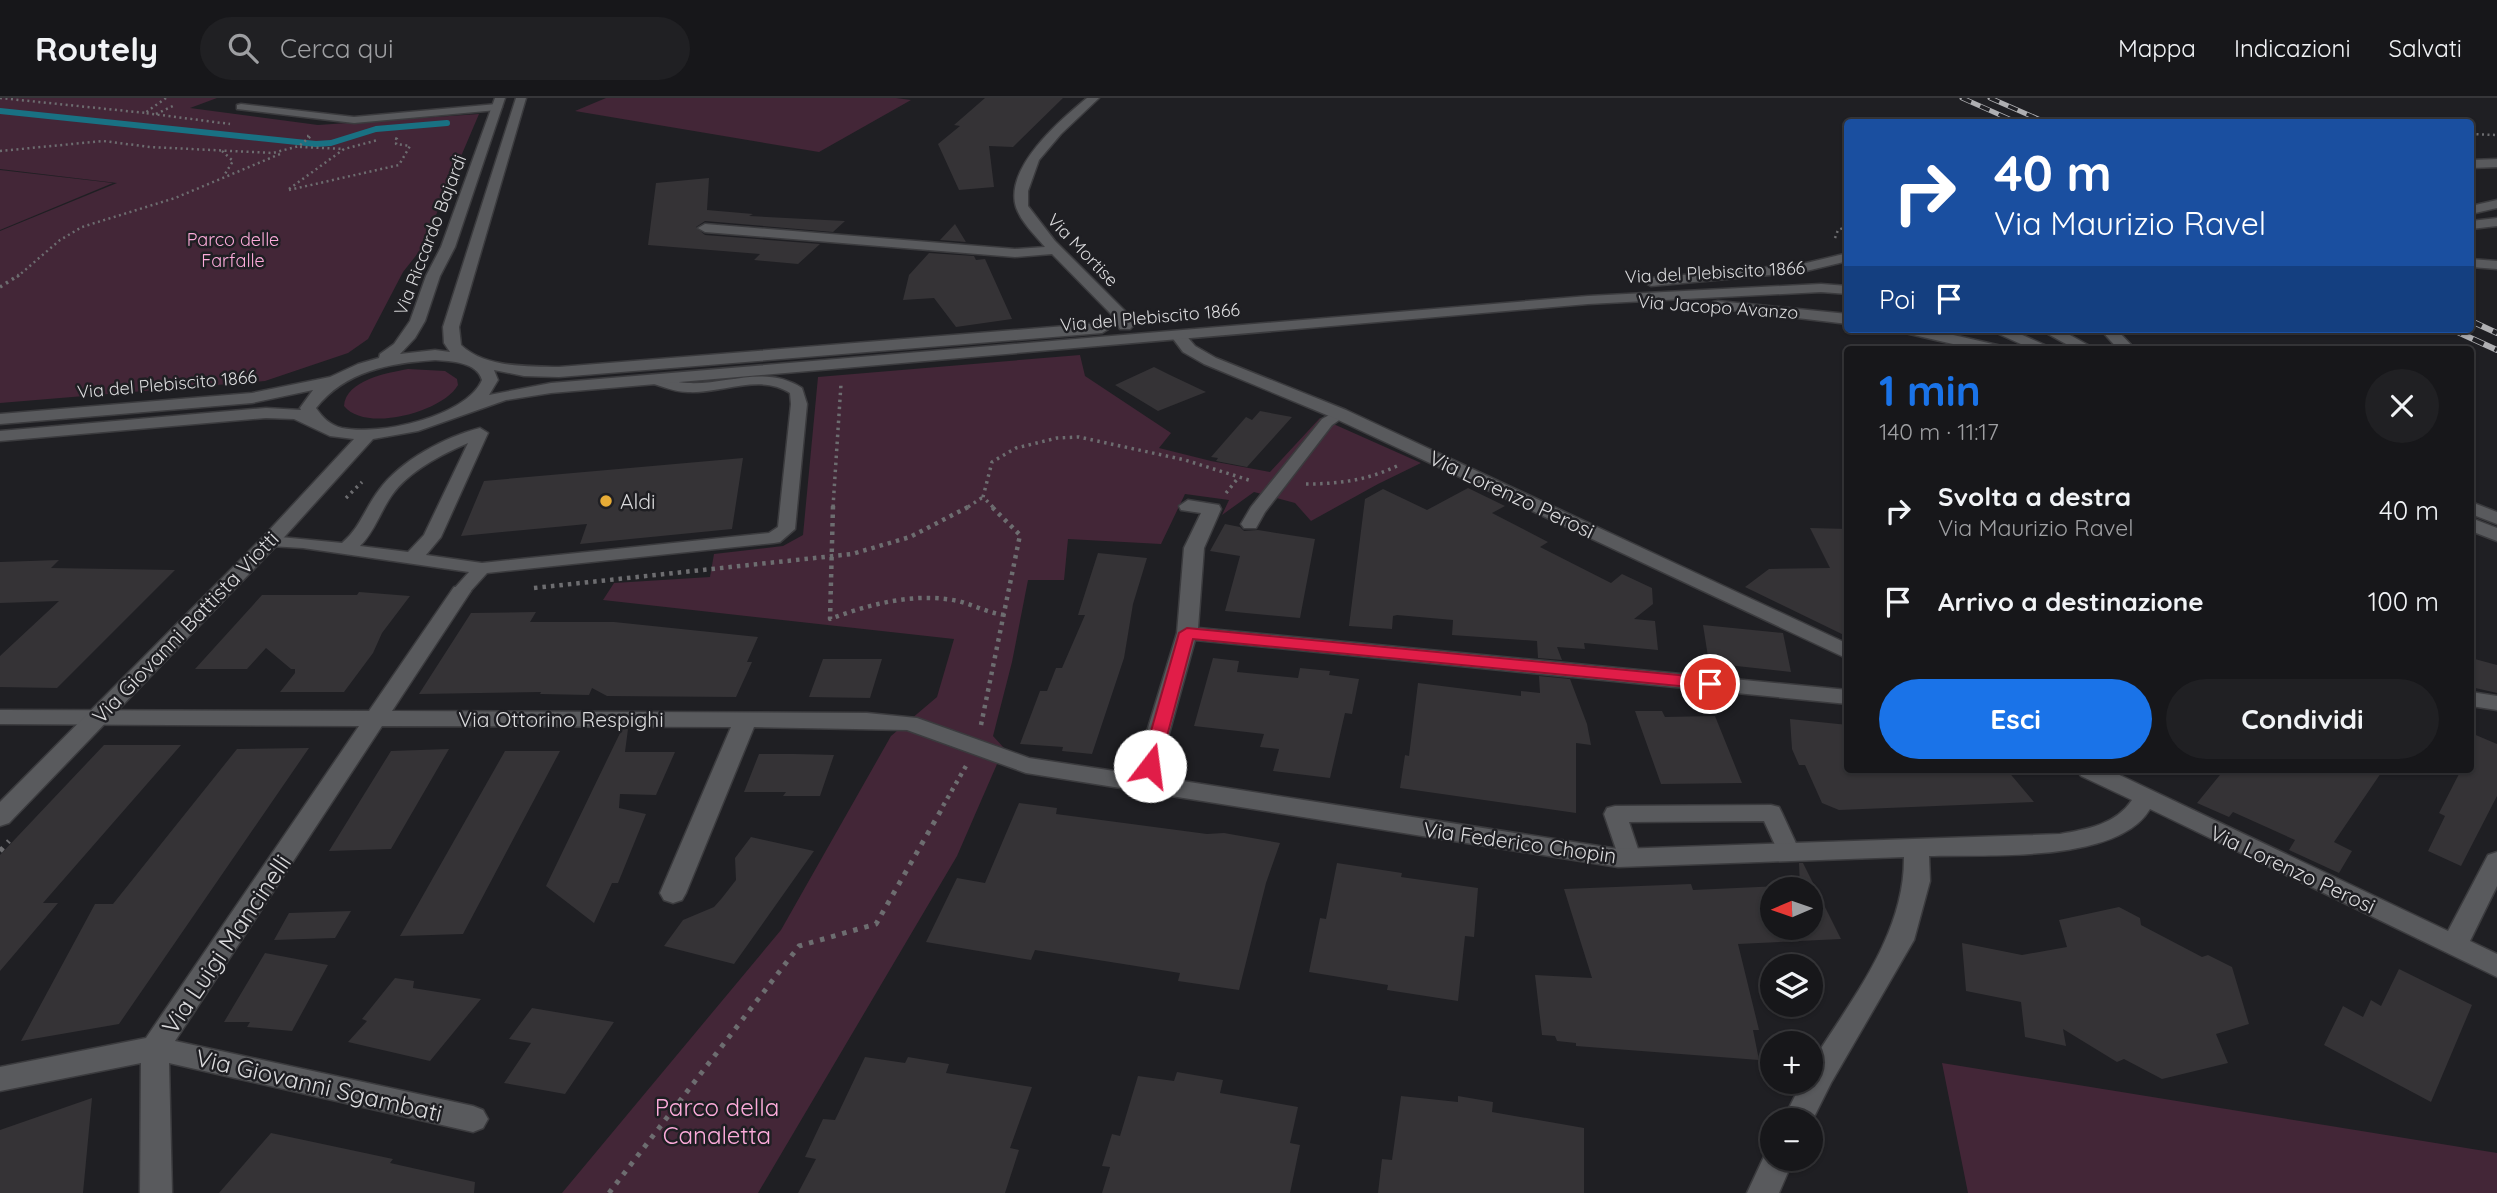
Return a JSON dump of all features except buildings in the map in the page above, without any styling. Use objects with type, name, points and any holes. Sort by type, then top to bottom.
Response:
[{"type":"street","name":"Via Riccardo Bajardi","points":[[474,360],[455,350],[450,340],[451,327],[521,98]]},
{"type":"street","name":"Via Mortise","points":[[1094,98],[1073,114],[1044,146],[1026,174],[1020,191],[1022,209],[1056,250],[1120,314],[1125,326]]},
{"type":"street","name":"Via Riccardo Bajardi","points":[[370,365],[406,344],[414,332],[439,259],[448,247],[499,102]]},
{"type":"street","points":[[2474,164],[2497,163]]},
{"type":"street","points":[[2474,209],[2497,204]]},
{"type":"street","points":[[2474,222],[2497,216]]},
{"type":"street","points":[[2474,223],[2497,222]]},
{"type":"street","points":[[705,228],[1015,253],[1056,250]]},
{"type":"street","name":"Via del Plebiscito 1866","points":[[370,365],[435,355],[524,371],[559,372],[1775,271],[1844,261]]},
{"type":"street","points":[[2474,262],[2497,265]]},
{"type":"street","name":"Via del Plebiscito 1866","points":[[0,436],[266,413],[298,414],[331,431],[368,434],[413,428],[485,400],[525,391],[1588,300],[1821,288],[1844,290]]},
{"type":"street","name":"Via Jacopo Avanzo","points":[[1588,300],[1744,306],[1844,318]]},
{"type":"street","points":[[1924,333],[1982,346]]},
{"type":"street","points":[[2006,333],[2038,346]]},
{"type":"street","points":[[2055,333],[2081,346]]},
{"type":"street","points":[[2112,333],[2124,346]]},
{"type":"street","name":"Via Lorenzo Perosi","points":[[1179,336],[1189,349],[1210,361],[1340,414],[1844,650]]},
{"type":"street","points":[[458,411],[475,400],[486,389],[490,379],[487,369],[474,360]]},
{"type":"street","points":[[312,421],[309,408],[317,394],[335,380],[370,365]]},
{"type":"street","name":"Via del Plebiscito 1866","points":[[0,419],[252,398],[309,388],[335,380]]},
{"type":"street","name":"Via Giovanni Battista Viotti","points":[[0,817],[270,541],[368,434]]},
{"type":"street","points":[[1143,784],[1187,633],[1194,548],[1212,509],[1188,506]]},
{"type":"street","points":[[2474,509],[2497,518]]},
{"type":"street","points":[[2474,525],[2497,535]]},
{"type":"street","points":[[377,719],[461,591]]},
{"type":"street","points":[[1187,633],[1844,697]]},
{"type":"street","points":[[2474,699],[2497,703]]},
{"type":"street","name":"Via Ottorino Respighi","points":[[0,717],[746,719],[909,723],[969,746]]},
{"type":"street","name":"Via Luigi Mancinelli","points":[[156,1193],[155,1048],[377,719]]},
{"type":"street","points":[[673,893],[746,719]]},
{"type":"street","name":"Via Federico Chopin","points":[[969,746],[1026,765],[1618,858],[2060,844],[2109,833],[2139,811],[2145,798]]},
{"type":"street","name":"Via Lorenzo Perosi","points":[[2095,773],[2497,966]]},
{"type":"street","points":[[1804,1108],[1820,1074],[1901,940],[1917,881],[1916,847]]},
{"type":"street","points":[[2454,946],[2497,861]]},
{"type":"street","name":"Via Giovanni Sgambati","points":[[0,1079],[155,1048],[472,1119]]},
{"type":"street","points":[[1763,1193],[1773,1171]]},
{"type":"lane","points":[[241,107],[354,120],[499,102]]},
{"type":"lane","points":[[270,541],[482,569],[774,538],[783,534],[786,529],[799,404],[797,391],[792,386],[776,381],[687,388],[656,380]]},
{"type":"lane","points":[[1250,524],[1327,422],[1340,414]]},
{"type":"lane","points":[[345,550],[363,536],[386,492],[394,483],[451,443],[480,433],[432,537],[412,559]]},
{"type":"lane","points":[[461,591],[482,569]]},
{"type":"lane","points":[[1630,858],[1615,814],[1771,813],[1789,852]]},
{"type":"path","points":[[0,98],[233,125]]},
{"type":"path","points":[[146,113],[166,98]]},
{"type":"path","points":[[155,114],[173,106]]},
{"type":"path","points":[[0,287],[14,281],[40,260],[56,240],[82,227],[174,198],[286,152],[303,144],[311,136],[298,135]]},
{"type":"path","points":[[2474,135],[2497,135]]},
{"type":"path","points":[[392,136],[344,149],[289,190],[306,189],[328,180],[399,165]]},
{"type":"path","points":[[0,150],[103,141],[222,151],[286,152]]},
{"type":"path","points":[[303,144],[344,149]]},
{"type":"path","points":[[222,151],[233,161],[222,177]]},
{"type":"path","points":[[842,373],[830,558],[830,619],[905,598],[925,597],[968,603],[986,613],[1005,615]]},
{"type":"path","points":[[609,1193],[799,946],[876,924],[969,762],[969,746],[1005,615],[1020,535],[983,497],[992,462],[1016,448],[1057,438],[1079,437],[1185,460],[1250,481],[1348,483],[1372,478],[1406,461]]},
{"type":"green space","name":"Parco delle Farfalle","points":[[0,98],[217,98],[190,108],[318,125],[479,114],[422,248],[403,272],[368,339],[348,353],[265,381],[0,403],[0,231],[117,183],[0,169]]},
{"type":"green space","points":[[606,98],[911,100],[819,152],[575,111]]},
{"type":"green space","points":[[0,170],[113,183],[0,230]]},
{"type":"green space","name":"Parco della Canaletta","points":[[1080,355],[1085,376],[1171,433],[1159,448],[1270,472],[1320,418],[1421,463],[1311,521],[1295,503],[1254,492],[1222,515],[1229,500],[1185,494],[1161,544],[1068,539],[1064,580],[1028,580],[1012,662],[993,736],[1004,748],[957,856],[758,1193],[562,1193],[781,930],[891,736],[937,697],[954,639],[603,600],[614,583],[710,577],[714,554],[783,546],[803,535],[818,377]]},
{"type":"green space","points":[[408,369],[445,371],[457,379],[458,385],[450,395],[437,403],[403,416],[369,418],[354,414],[344,406],[346,397],[360,384]]},
{"type":"green space","points":[[1942,1063],[2497,1153],[2497,1193],[1968,1193]]},
{"type":"waterway","points":[[0,111],[316,144],[331,143],[376,129],[447,123]]},
{"type":"railway","points":[[1962,98],[2009,119]]},
{"type":"railway","points":[[1990,98],[2038,119]]},
{"type":"railway","points":[[2474,322],[2497,333]]},
{"type":"railway","points":[[2460,333],[2497,350]]},
{"type":"place","name":"Aldi","points":[[606,501]]},
{"type":"route","points":[[1150,766],[1187,633],[1710,684]]}]
